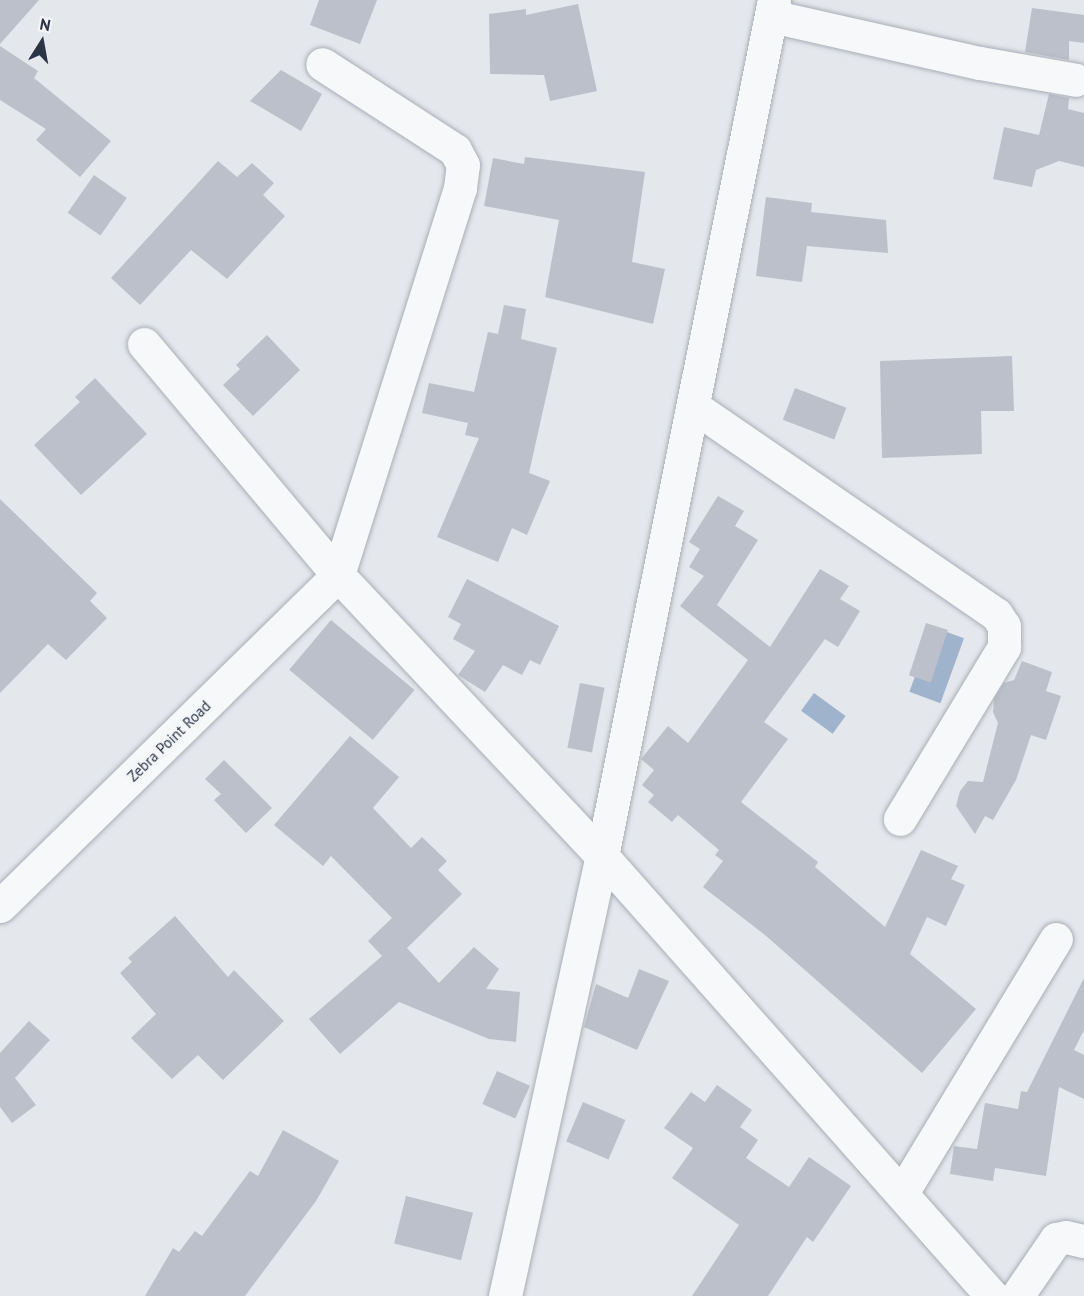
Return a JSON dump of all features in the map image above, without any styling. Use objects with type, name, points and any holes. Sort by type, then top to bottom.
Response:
[{"type":"street","points":[[506,1296],[602,856],[773,8],[980,63],[1076,80]]},
{"type":"street","points":[[322,64],[455,150],[463,165],[460,188],[338,575]]},
{"type":"street","points":[[144,344],[338,575],[602,856],[992,1296]]},
{"type":"street","points":[[693,406],[996,614],[1004,626],[1004,647],[900,819]]},
{"type":"street","name":"Zebra Point Road","points":[[0,906],[338,575]]},
{"type":"street","points":[[902,1193],[1056,939]]},
{"type":"street","points":[[1017,1296],[1056,1239],[1066,1237],[1084,1241]]},
{"type":"water","points":[[933,627],[964,638],[940,703],[909,692]]},
{"type":"water","points":[[814,693],[846,716],[833,734],[801,711]]},
{"type":"building","points":[[0,0],[39,0],[0,44]]},
{"type":"building","points":[[319,0],[377,0],[360,44],[310,25]]},
{"type":"building","points":[[578,4],[597,91],[550,101],[544,75],[490,74],[489,14],[526,9],[526,15]]},
{"type":"building","points":[[1032,8],[1084,15],[1084,43],[1069,41],[1069,60],[1025,52]]},
{"type":"building","points":[[0,46],[38,71],[34,78],[111,141],[80,177],[36,140],[46,129],[0,100]]},
{"type":"building","points":[[281,70],[322,94],[301,131],[250,101]]},
{"type":"building","points":[[1049,94],[1069,98],[1068,109],[1084,113],[1084,167],[1059,161],[1036,170],[1032,187],[993,179],[1004,127],[1039,135]]},
{"type":"building","points":[[525,157],[645,172],[632,262],[665,269],[653,324],[545,297],[559,220],[484,206],[493,158],[524,164]]},
{"type":"building","points":[[218,161],[237,177],[252,163],[274,183],[263,195],[285,216],[227,279],[191,250],[140,305],[111,278]]},
{"type":"building","points":[[94,175],[127,198],[100,236],[68,213]]},
{"type":"building","points":[[766,197],[812,203],[811,212],[886,220],[888,253],[807,246],[802,282],[756,276]]},
{"type":"building","points":[[504,305],[526,309],[521,339],[557,348],[529,473],[550,481],[527,535],[512,528],[498,562],[437,537],[479,438],[465,435],[468,423],[422,413],[429,383],[474,392],[488,332],[498,334]]},
{"type":"building","points":[[267,335],[300,370],[253,416],[223,385],[240,369],[236,365]]},
{"type":"building","points":[[1012,356],[1014,411],[981,411],[982,454],[882,458],[880,361]]},
{"type":"building","points":[[95,378],[147,434],[81,495],[34,445],[80,402],[75,397]]},
{"type":"building","points":[[795,388],[846,408],[834,439],[783,420]]},
{"type":"building","points":[[718,496],[744,511],[735,526],[758,540],[717,605],[770,647],[820,569],[849,586],[840,599],[860,611],[838,647],[825,639],[764,722],[788,739],[741,802],[818,862],[815,867],[885,927],[921,850],[958,866],[951,879],[965,885],[946,926],[927,917],[910,954],[976,1009],[922,1073],[765,935],[703,887],[723,861],[715,855],[719,850],[678,815],[672,822],[648,802],[654,795],[642,785],[654,770],[641,759],[668,726],[688,743],[748,660],[680,606],[704,576],[689,567],[700,549],[689,542]]},
{"type":"building","points":[[0,499],[97,593],[90,601],[107,618],[66,660],[48,644],[0,693]]},
{"type":"building","points":[[467,579],[559,626],[540,665],[530,660],[522,675],[503,665],[485,692],[458,675],[475,651],[453,639],[461,624],[448,617]]},
{"type":"building","points":[[331,620],[414,690],[373,740],[289,670]]},
{"type":"building","points":[[926,623],[948,630],[931,682],[909,675]]},
{"type":"building","points":[[1022,661],[1052,672],[1046,691],[1061,696],[1046,740],[1031,735],[1016,780],[993,820],[985,816],[975,834],[956,806],[960,791],[968,781],[983,782],[998,723],[993,712],[994,699],[1004,683],[1014,680]]},
{"type":"building","points":[[580,683],[605,688],[592,753],[567,748]]},
{"type":"building","points":[[350,736],[399,777],[373,808],[411,848],[422,837],[447,861],[438,870],[462,894],[407,948],[439,983],[474,947],[499,969],[486,989],[520,992],[516,1042],[489,1039],[399,1002],[340,1054],[309,1019],[382,956],[368,941],[392,918],[331,856],[323,866],[274,825]]},
{"type":"building","points":[[224,760],[272,808],[246,833],[214,800],[221,794],[205,779]]},
{"type":"building","points":[[175,916],[228,977],[234,970],[284,1021],[223,1080],[198,1055],[172,1079],[131,1038],[156,1014],[120,973],[132,962],[128,958]]},
{"type":"building","points":[[639,969],[669,981],[637,1050],[584,1027],[596,984],[628,998]]},
{"type":"building","points":[[1084,978],[1084,1030],[1074,1050],[1084,1055],[1084,1099],[1059,1087],[1046,1176],[995,1168],[993,1181],[950,1174],[954,1146],[977,1149],[985,1103],[1018,1109],[1021,1091],[1027,1092]]},
{"type":"building","points":[[29,1021],[50,1040],[15,1078],[36,1105],[12,1123],[0,1107],[0,1053]]},
{"type":"building","points":[[497,1071],[530,1086],[515,1119],[482,1104]]},
{"type":"building","points":[[717,1085],[752,1110],[740,1127],[758,1140],[746,1158],[789,1187],[809,1157],[851,1186],[813,1242],[807,1237],[768,1296],[692,1296],[739,1225],[672,1178],[693,1148],[664,1128],[691,1092],[705,1102]]},
{"type":"building","points":[[583,1102],[625,1120],[609,1160],[566,1142]]},
{"type":"building","points":[[283,1130],[339,1161],[316,1201],[245,1296],[145,1296],[173,1248],[179,1252],[195,1231],[202,1236],[250,1171],[258,1176]]},
{"type":"building","points":[[406,1196],[473,1213],[461,1260],[394,1244]]}]
